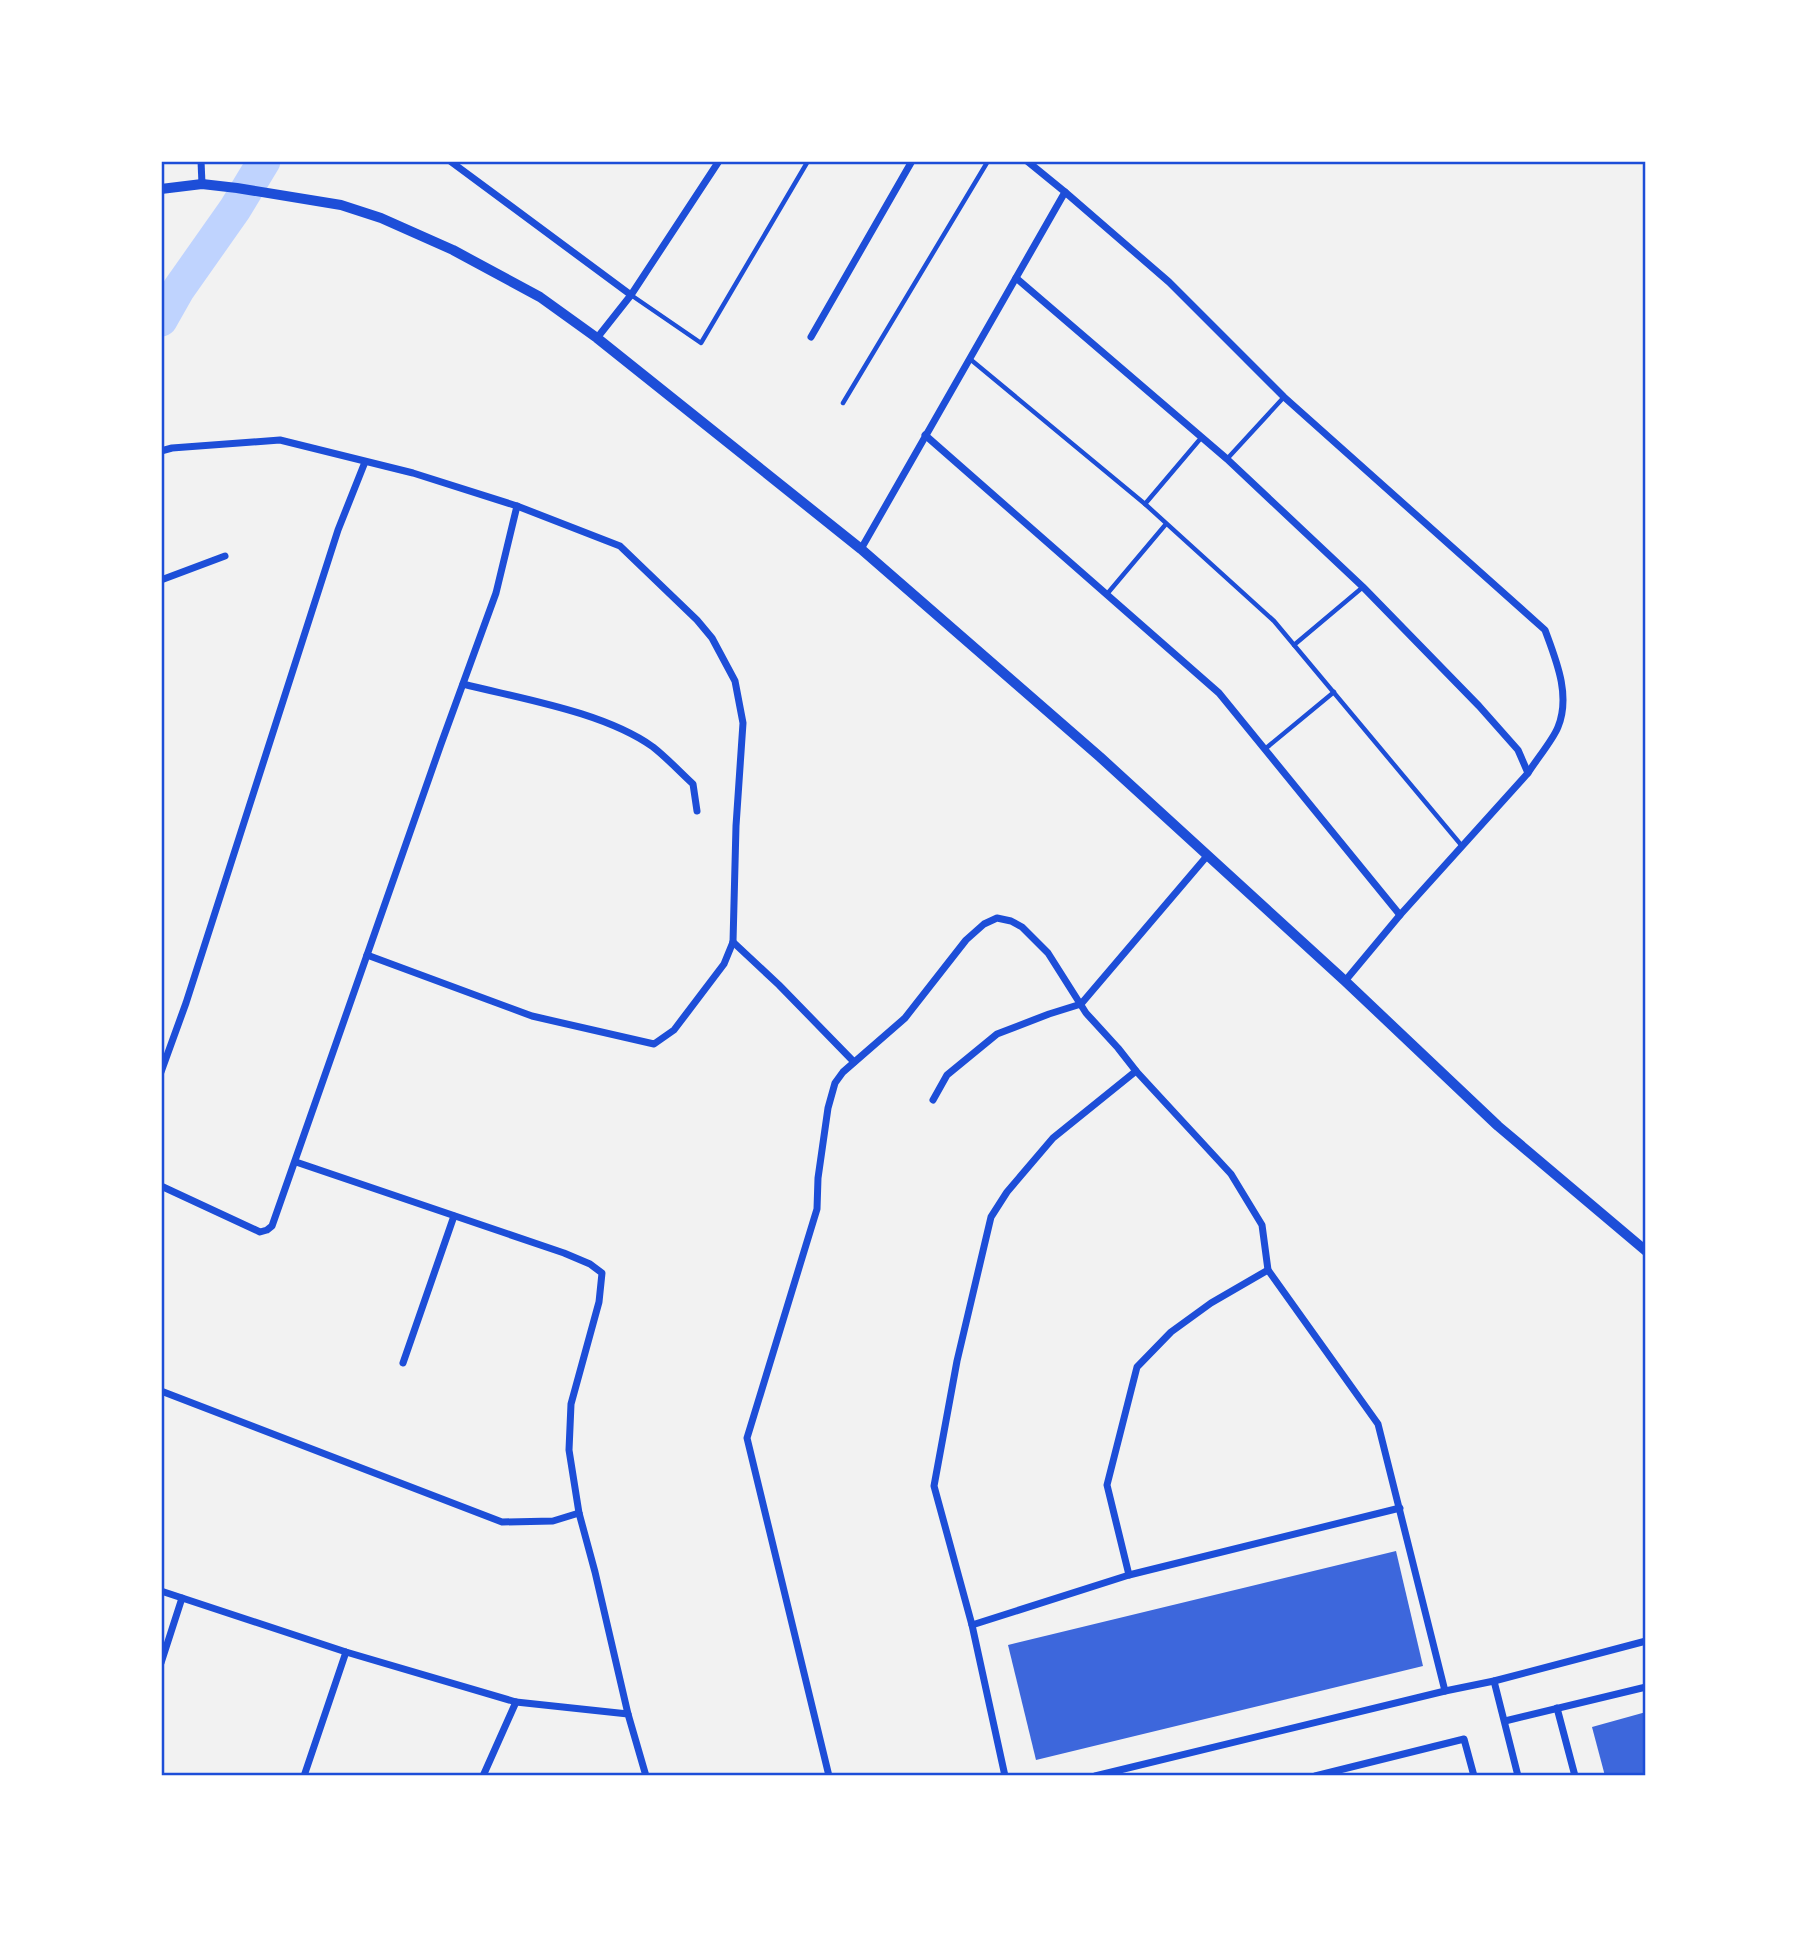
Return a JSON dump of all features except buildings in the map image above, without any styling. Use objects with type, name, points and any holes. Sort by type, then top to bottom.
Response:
[{"type":"street","points":[[201,161],[202,184]]},
{"type":"street","points":[[450,161],[631,295]]},
{"type":"street","points":[[597,338],[631,295],[719,161]]},
{"type":"street","points":[[811,337],[912,161]]},
{"type":"street","points":[[1027,161],[1169,282],[1284,397],[1545,630],[1557,663],[1564,697],[1558,727],[1528,773],[1400,915],[1345,981]]},
{"type":"street","points":[[161,189],[202,184],[341,205],[381,218],[453,250],[540,297],[597,338],[860,550],[1100,757],[1345,981],[1498,1126],[1646,1251]]},
{"type":"street","points":[[860,550],[1065,192]]},
{"type":"street","points":[[1016,278],[1227,459],[1363,587],[1479,706],[1518,750],[1528,773]]},
{"type":"street","points":[[925,435],[1219,693],[1400,915]]},
{"type":"street","points":[[161,452],[172,448],[280,440],[413,473],[517,506],[620,546],[697,620],[712,638],[735,681],[743,723],[736,826],[733,942],[724,964],[674,1030],[654,1044],[532,1016],[367,955]]},
{"type":"street","points":[[161,1072],[186,1003],[338,530],[365,462]]},
{"type":"street","points":[[161,1186],[260,1232],[272,1226],[496,593],[517,506]]},
{"type":"street","points":[[161,580],[225,556]]},
{"type":"street","points":[[463,684],[567,710],[617,726],[654,748],[693,784],[697,811]]},
{"type":"street","points":[[933,1101],[947,1075],[997,1034],[1081,1004],[1207,856]]},
{"type":"street","points":[[829,1776],[747,1438],[817,1209],[818,1178],[828,1108],[835,1083],[843,1072],[905,1018],[966,940],[984,924],[996,918],[1022,927],[1048,953],[1086,1013],[1231,1174],[1262,1225],[1268,1270],[1378,1424],[1445,1691]]},
{"type":"street","points":[[733,942],[854,1062]]},
{"type":"street","points":[[1005,1776],[972,1625],[934,1486],[957,1361],[991,1217],[1020,1174],[1053,1138],[1136,1071]]},
{"type":"street","points":[[296,1162],[564,1253],[590,1264],[602,1273],[599,1302],[572,1404],[569,1450],[579,1513],[628,1714],[646,1776]]},
{"type":"street","points":[[403,1363],[454,1216]]},
{"type":"street","points":[[1129,1575],[1107,1485],[1137,1367],[1171,1332],[1211,1303],[1268,1270]]},
{"type":"street","points":[[161,1391],[502,1522],[553,1521],[579,1513]]},
{"type":"street","points":[[972,1625],[1129,1575],[1400,1508]]},
{"type":"street","points":[[161,1591],[346,1652],[516,1702],[628,1714]]},
{"type":"street","points":[[161,1662],[182,1598]]},
{"type":"street","points":[[1095,1776],[1494,1681],[1646,1641]]},
{"type":"street","points":[[304,1776],[346,1652]]},
{"type":"street","points":[[1494,1681],[1518,1776]]},
{"type":"street","points":[[1505,1721],[1646,1687]]},
{"type":"street","points":[[483,1776],[516,1702]]},
{"type":"street","points":[[1557,1708],[1575,1776]]},
{"type":"street","points":[[1315,1776],[1464,1739],[1474,1776]]},
{"type":"lane","points":[[631,295],[701,343],[807,161]]},
{"type":"lane","points":[[842,403],[988,161]]},
{"type":"lane","points":[[970,359],[1145,504],[1274,621],[1463,846]]},
{"type":"lane","points":[[1227,459],[1284,397]]},
{"type":"lane","points":[[1145,504],[1202,437]]},
{"type":"lane","points":[[1107,594],[1166,524]]},
{"type":"lane","points":[[1294,645],[1363,587]]},
{"type":"lane","points":[[1264,750],[1334,692]]},
{"type":"waterway","points":[[161,320],[264,161]]}]
